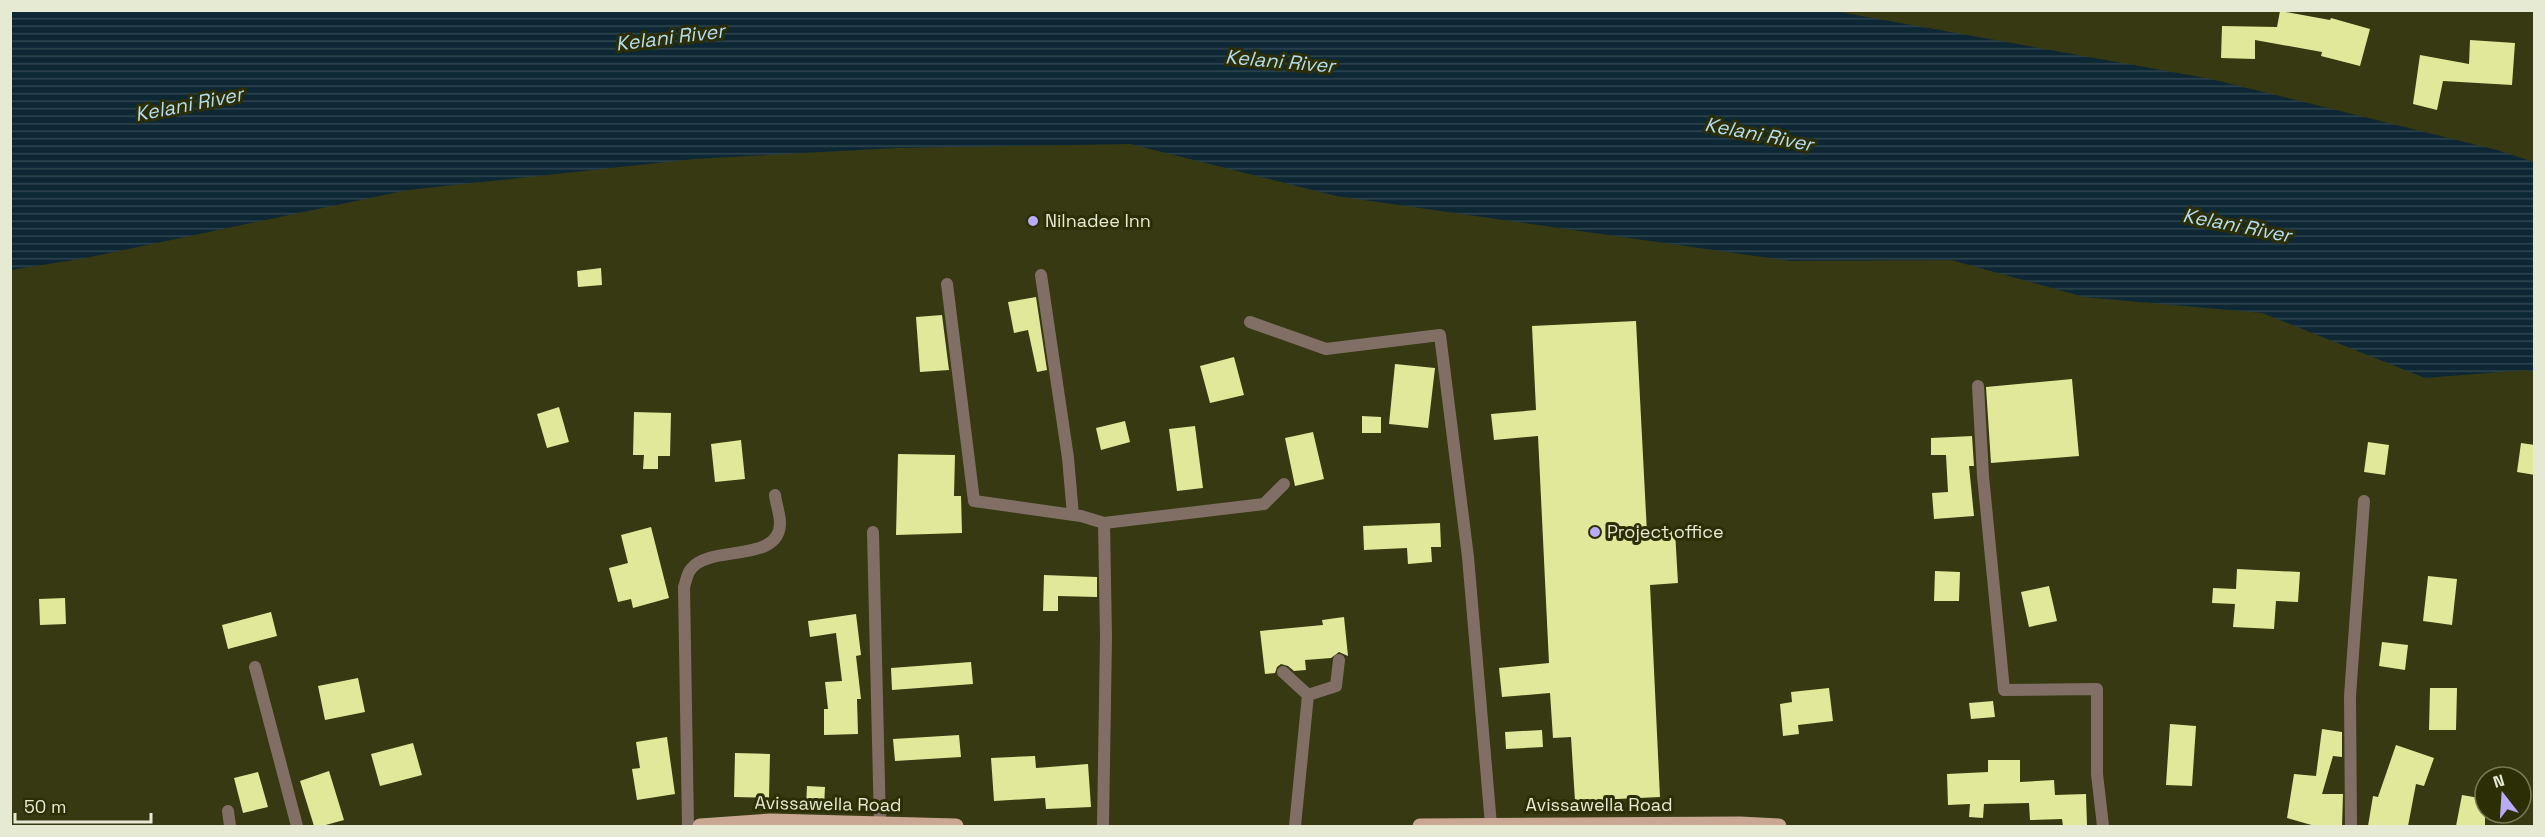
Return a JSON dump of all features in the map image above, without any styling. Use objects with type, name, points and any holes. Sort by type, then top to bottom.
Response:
[{"type":"main road","name":"Avissawella Road","points":[[700,826],[771,821],[956,826]]},
{"type":"main road","name":"Avissawella Road","points":[[1420,826],[1779,826]]},
{"type":"street","points":[[1041,274],[1068,458],[1073,515]]},
{"type":"street","points":[[947,284],[974,501],[1073,515],[1104,523],[1264,504],[1284,484]]},
{"type":"street","points":[[1250,322],[1326,349],[1440,335],[1468,556],[1491,825]]},
{"type":"street","points":[[1978,386],[1983,476],[2004,690],[2097,689],[2097,774],[2103,826]]},
{"type":"street","points":[[688,826],[684,587],[691,569],[706,558],[760,549],[773,540],[780,525],[775,495]]},
{"type":"street","points":[[2351,826],[2350,696],[2364,501]]},
{"type":"street","points":[[1103,826],[1106,648],[1104,523]]},
{"type":"street","points":[[873,532],[880,825]]},
{"type":"street","points":[[1308,695],[1336,686],[1339,660]]},
{"type":"street","points":[[255,668],[297,826]]},
{"type":"street","points":[[1283,672],[1308,695]]},
{"type":"street","points":[[1295,826],[1308,695]]},
{"type":"street","points":[[228,811],[230,826]]},
{"type":"water","name":"Kelani River","points":[[11,10],[1834,11],[2211,79],[2497,150],[2534,162],[2534,373],[2527,370],[2425,378],[2262,313],[2084,297],[1951,260],[1790,261],[1336,196],[1130,144],[897,148],[694,159],[408,190],[86,258],[11,270]]},
{"type":"building","points":[[2280,11],[2330,20],[2331,18],[2370,29],[2360,66],[2321,56],[2322,52],[2255,40],[2255,59],[2221,58],[2222,26],[2277,27]]},
{"type":"building","points":[[2470,40],[2515,43],[2512,85],[2443,81],[2437,110],[2413,104],[2420,55],[2469,64]]},
{"type":"building","points":[[601,268],[602,285],[578,287],[577,271]]},
{"type":"building","points":[[1036,297],[1047,370],[1037,372],[1028,330],[1014,333],[1008,302]]},
{"type":"building","points":[[942,315],[949,370],[920,372],[916,317]]},
{"type":"building","name":"Project office","points":[[1636,321],[1647,533],[1675,531],[1678,583],[1650,585],[1660,797],[1575,801],[1571,737],[1553,738],[1550,693],[1502,697],[1499,668],[1549,663],[1538,436],[1494,440],[1491,414],[1536,410],[1532,326]]},
{"type":"building","points":[[1234,357],[1244,395],[1210,403],[1200,366]]},
{"type":"building","points":[[1395,364],[1435,368],[1428,428],[1389,424]]},
{"type":"building","points":[[2072,379],[2079,456],[1991,463],[1986,387]]},
{"type":"building","points":[[559,407],[569,442],[547,448],[537,414]]},
{"type":"building","points":[[634,412],[671,413],[670,456],[658,456],[658,469],[643,469],[644,455],[633,455]]},
{"type":"building","points":[[1362,416],[1381,417],[1381,433],[1362,433]]},
{"type":"building","points":[[1125,421],[1130,442],[1101,450],[1096,428]]},
{"type":"building","points":[[1195,426],[1203,488],[1177,491],[1169,429]]},
{"type":"building","points":[[1313,432],[1324,479],[1295,486],[1285,438]]},
{"type":"building","points":[[1972,436],[1974,466],[1969,466],[1974,516],[1934,519],[1932,493],[1948,492],[1946,455],[1931,455],[1931,438]]},
{"type":"building","points":[[741,440],[745,479],[715,482],[711,444]]},
{"type":"building","points":[[2368,442],[2389,445],[2385,475],[2364,472]]},
{"type":"building","points":[[2521,443],[2535,445],[2535,475],[2517,472]]},
{"type":"building","points":[[898,454],[955,455],[954,496],[961,496],[962,533],[896,535]]},
{"type":"building","points":[[1440,523],[1441,547],[1431,547],[1432,562],[1408,564],[1407,548],[1364,550],[1363,526]]},
{"type":"building","points":[[651,527],[669,598],[633,608],[631,599],[618,602],[609,568],[628,563],[621,535]]},
{"type":"building","points":[[2237,569],[2300,572],[2298,602],[2276,601],[2274,629],[2233,627],[2235,604],[2212,603],[2213,588],[2236,589]]},
{"type":"building","points":[[1935,571],[1960,572],[1959,601],[1934,601]]},
{"type":"building","points":[[1044,575],[1097,577],[1097,597],[1058,596],[1058,611],[1043,611]]},
{"type":"building","points":[[2428,576],[2457,579],[2452,625],[2423,621]]},
{"type":"building","points":[[2049,586],[2057,621],[2029,627],[2021,592]]},
{"type":"building","points":[[65,598],[66,624],[40,625],[39,599]]},
{"type":"building","points":[[271,612],[277,636],[228,649],[222,625]]},
{"type":"building","points":[[856,614],[861,655],[856,656],[861,699],[857,699],[858,734],[824,735],[824,709],[828,709],[825,682],[842,681],[836,633],[810,637],[808,621]]},
{"type":"building","points":[[1344,617],[1348,656],[1339,652],[1331,658],[1305,660],[1306,670],[1294,671],[1281,664],[1275,673],[1265,674],[1260,631],[1323,625],[1322,620]]},
{"type":"building","points":[[2382,642],[2408,645],[2405,670],[2379,666]]},
{"type":"building","points":[[971,662],[973,684],[892,690],[891,668]]},
{"type":"building","points":[[358,678],[365,712],[325,720],[318,686]]},
{"type":"building","points":[[1829,688],[1833,721],[1798,725],[1799,734],[1783,736],[1780,704],[1792,702],[1791,692]]},
{"type":"building","points":[[2430,688],[2457,688],[2456,730],[2429,730]]},
{"type":"building","points":[[1993,701],[1995,717],[1971,719],[1969,703]]},
{"type":"building","points":[[2170,724],[2196,726],[2192,786],[2166,785]]},
{"type":"building","points":[[2322,729],[2342,732],[2342,757],[2333,756],[2322,794],[2343,794],[2342,826],[2315,826],[2287,818],[2294,774],[2316,776]]},
{"type":"building","points":[[1542,730],[1543,747],[1506,749],[1505,732]]},
{"type":"building","points":[[959,735],[961,757],[895,761],[893,739]]},
{"type":"building","points":[[667,737],[675,794],[637,800],[632,769],[640,768],[636,742]]},
{"type":"building","points":[[413,743],[422,775],[380,786],[371,754]]},
{"type":"building","points":[[2396,745],[2434,758],[2424,786],[2416,784],[2408,826],[2368,826],[2373,796],[2378,797]]},
{"type":"building","points":[[735,753],[770,754],[769,798],[734,797]]},
{"type":"building","points":[[1035,756],[1036,768],[1088,764],[1091,807],[1046,809],[1045,798],[994,801],[991,758]]},
{"type":"building","points":[[1988,760],[2020,760],[2020,782],[2054,780],[2055,795],[2086,794],[2087,825],[2063,826],[2062,819],[2030,820],[2029,803],[1984,804],[1983,818],[1969,817],[1970,804],[1948,805],[1947,774],[1988,772]]},
{"type":"building","points":[[329,771],[344,820],[314,826],[300,781]]},
{"type":"building","points":[[258,772],[268,807],[243,813],[234,778]]},
{"type":"building","points":[[807,786],[825,787],[824,807],[806,806]]},
{"type":"building","points":[[2462,795],[2473,797],[2473,825],[2485,826],[2456,826]]},
{"type":"place","name":"Nilnadee Inn","points":[[1033,221]]},
{"type":"place","name":"Project office","points":[[1595,532]]}]
